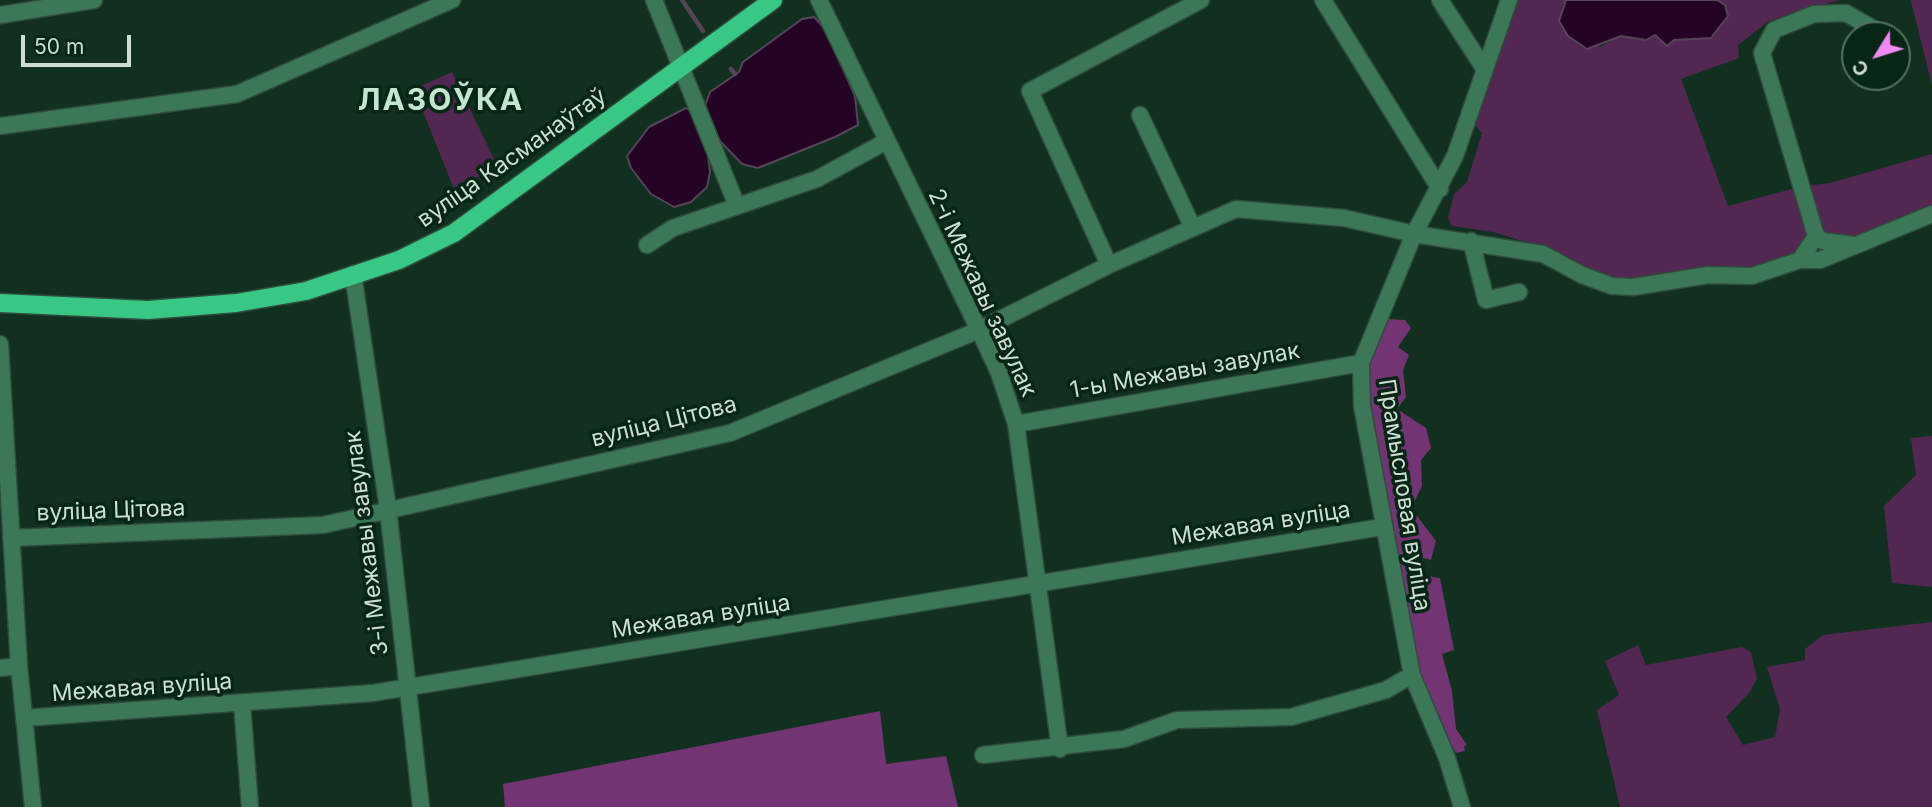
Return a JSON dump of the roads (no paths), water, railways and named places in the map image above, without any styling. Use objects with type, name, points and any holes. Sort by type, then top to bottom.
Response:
[{"type":"main road","name":"вуліца Касманаўтаў","points":[[0,303],[148,310],[236,303],[306,291],[399,260],[454,233],[773,0]]},
{"type":"street","points":[[0,15],[94,0]]},
{"type":"street","points":[[0,127],[237,94],[452,0]]},
{"type":"street","name":"2-і Межавы завулак","points":[[819,0],[885,142],[999,373],[1016,424],[1060,749]]},
{"type":"street","points":[[1109,265],[1030,91],[1201,0]]},
{"type":"street","points":[[1323,0],[1440,189]]},
{"type":"street","points":[[1440,0],[1485,70]]},
{"type":"street","name":"Прамысловая вуліца","points":[[1462,807],[1447,758],[1412,676],[1382,527],[1362,406],[1361,363],[1414,234],[1440,189],[1509,0]]},
{"type":"street","points":[[655,1],[737,206]]},
{"type":"street","points":[[1854,245],[1823,241],[1816,236],[1762,53],[1773,30],[1814,14],[1846,13],[1860,21]]},
{"type":"street","points":[[1140,115],[1193,228]]},
{"type":"street","points":[[646,245],[673,228],[817,179],[885,142]]},
{"type":"street","name":"вуліца Цітова","points":[[11,538],[323,525],[730,433],[979,330],[1109,265],[1236,209],[1345,218],[1414,234],[1543,254],[1582,275],[1612,286],[1633,287],[1708,275],[1752,276],[1787,267],[1800,260],[1820,260],[1838,255],[1854,245],[1932,214]]},
{"type":"street","points":[[1800,260],[1816,236]]},
{"type":"street","points":[[1471,241],[1486,300],[1519,292]]},
{"type":"street","name":"3-і Межавы завулак","points":[[353,274],[388,509],[421,807]]},
{"type":"street","points":[[0,344],[19,666],[33,807]]},
{"type":"street","name":"1-ы Межавы завулак","points":[[1016,424],[1361,363]]},
{"type":"street","name":"Межавая вуліца","points":[[24,718],[242,704],[407,688],[1382,527]]},
{"type":"street","points":[[0,668],[19,666]]},
{"type":"street","points":[[984,755],[1060,749],[1124,739],[1177,720],[1291,717],[1386,690],[1412,676]]},
{"type":"street","points":[[242,704],[250,807]]},
{"type":"waterway","points":[[682,0],[703,31]]},
{"type":"waterway","points":[[731,69],[735,74]]},
{"type":"district","name":"ЛАЗОЎКА","points":[[441,101]]}]
